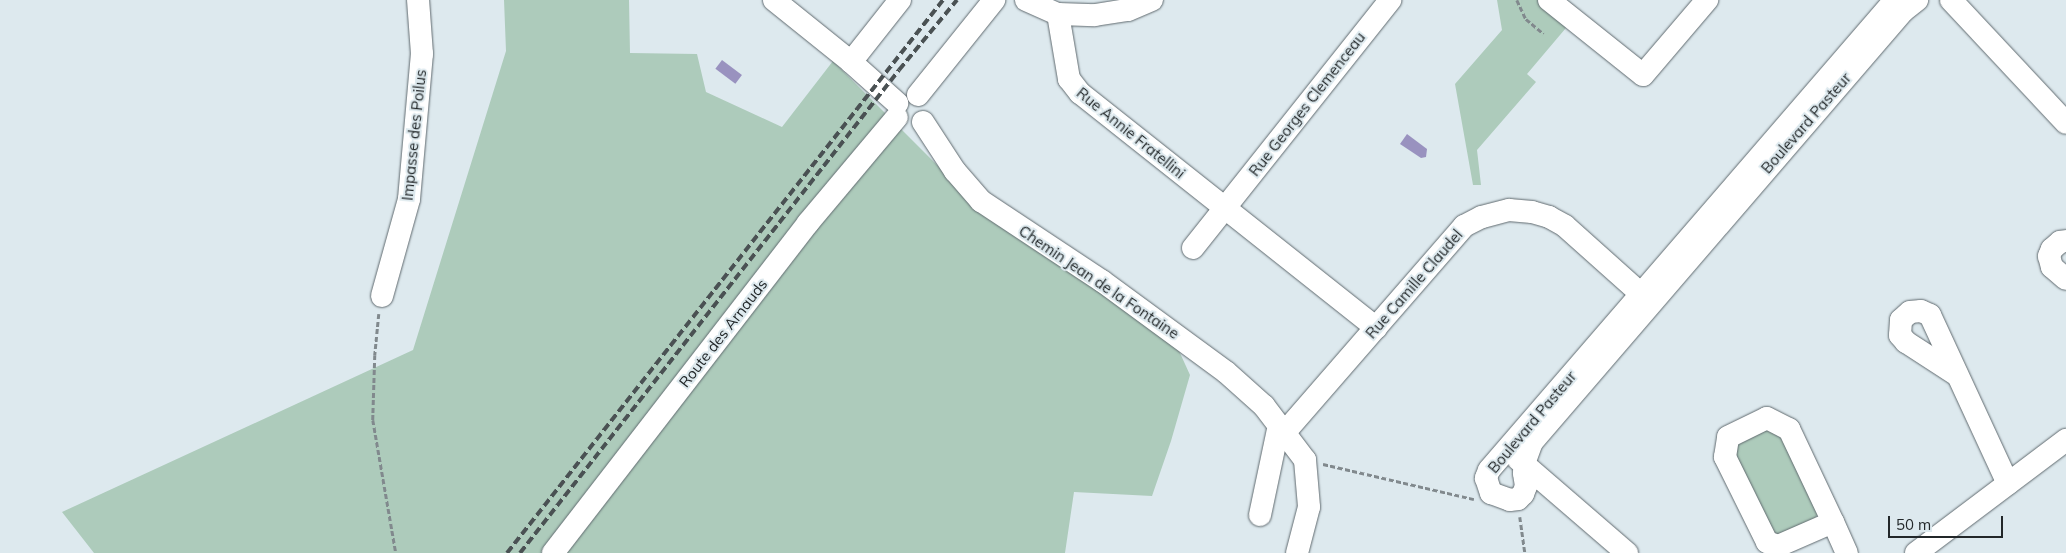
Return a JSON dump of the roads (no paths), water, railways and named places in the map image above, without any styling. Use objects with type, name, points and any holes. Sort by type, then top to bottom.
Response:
[{"type":"street","name":"Impasse des Poilus","points":[[382,296],[409,199],[422,54],[418,0]]},
{"type":"street","points":[[774,0],[851,62],[897,110],[900,122],[911,126],[923,122],[927,117],[928,107],[926,102],[918,95],[904,96],[897,110]]},
{"type":"street","points":[[851,62],[900,0]]},
{"type":"street","points":[[918,95],[994,0]]},
{"type":"street","points":[[1026,0],[1058,14],[1095,15],[1128,10],[1152,0]]},
{"type":"street","name":"Rue Georges Clemenceau","points":[[1193,248],[1390,0]]},
{"type":"street","points":[[1548,0],[1643,75],[1707,0]]},
{"type":"street","name":"Boulevard Pasteur","points":[[1895,0],[1646,300],[1532,442],[1525,465],[1526,486],[1524,494],[1518,499],[1510,500],[1496,496],[1487,486],[1486,478],[1489,470],[1506,449],[1646,300],[1903,11],[1917,0]]},
{"type":"street","points":[[1951,0],[2066,123]]},
{"type":"street","name":"Rue Annie Fratellini","points":[[1058,14],[1069,79],[1074,86],[1224,209]]},
{"type":"street","name":"Route des Arnauds","points":[[553,553],[897,110]]},
{"type":"street","name":"Chemin Jean de la Fontaine","points":[[923,122],[955,171],[981,201],[1102,281],[1226,372],[1264,406],[1305,460],[1309,507],[1297,553]]},
{"type":"street","points":[[1224,209],[1376,328]]},
{"type":"street","name":"Rue Camille Claudel","points":[[1282,428],[1376,328],[1464,226],[1482,217],[1509,210],[1532,212],[1565,226],[1646,300]]},
{"type":"street","points":[[2066,241],[2060,242],[2052,249],[2049,256],[2052,267],[2066,279]]},
{"type":"street","points":[[1957,375],[2008,484]]},
{"type":"street","points":[[1833,522],[1778,546],[1767,542],[1725,457],[1728,437],[1766,418],[1789,429],[1833,522],[1847,553]]},
{"type":"street","points":[[1260,515],[1282,428]]},
{"type":"street","points":[[1916,553],[2066,440]]},
{"type":"street","points":[[1506,449],[1627,553]]},
{"type":"railway","points":[[507,553],[943,0]]},
{"type":"railway","points":[[520,553],[899,70],[957,0]]}]
